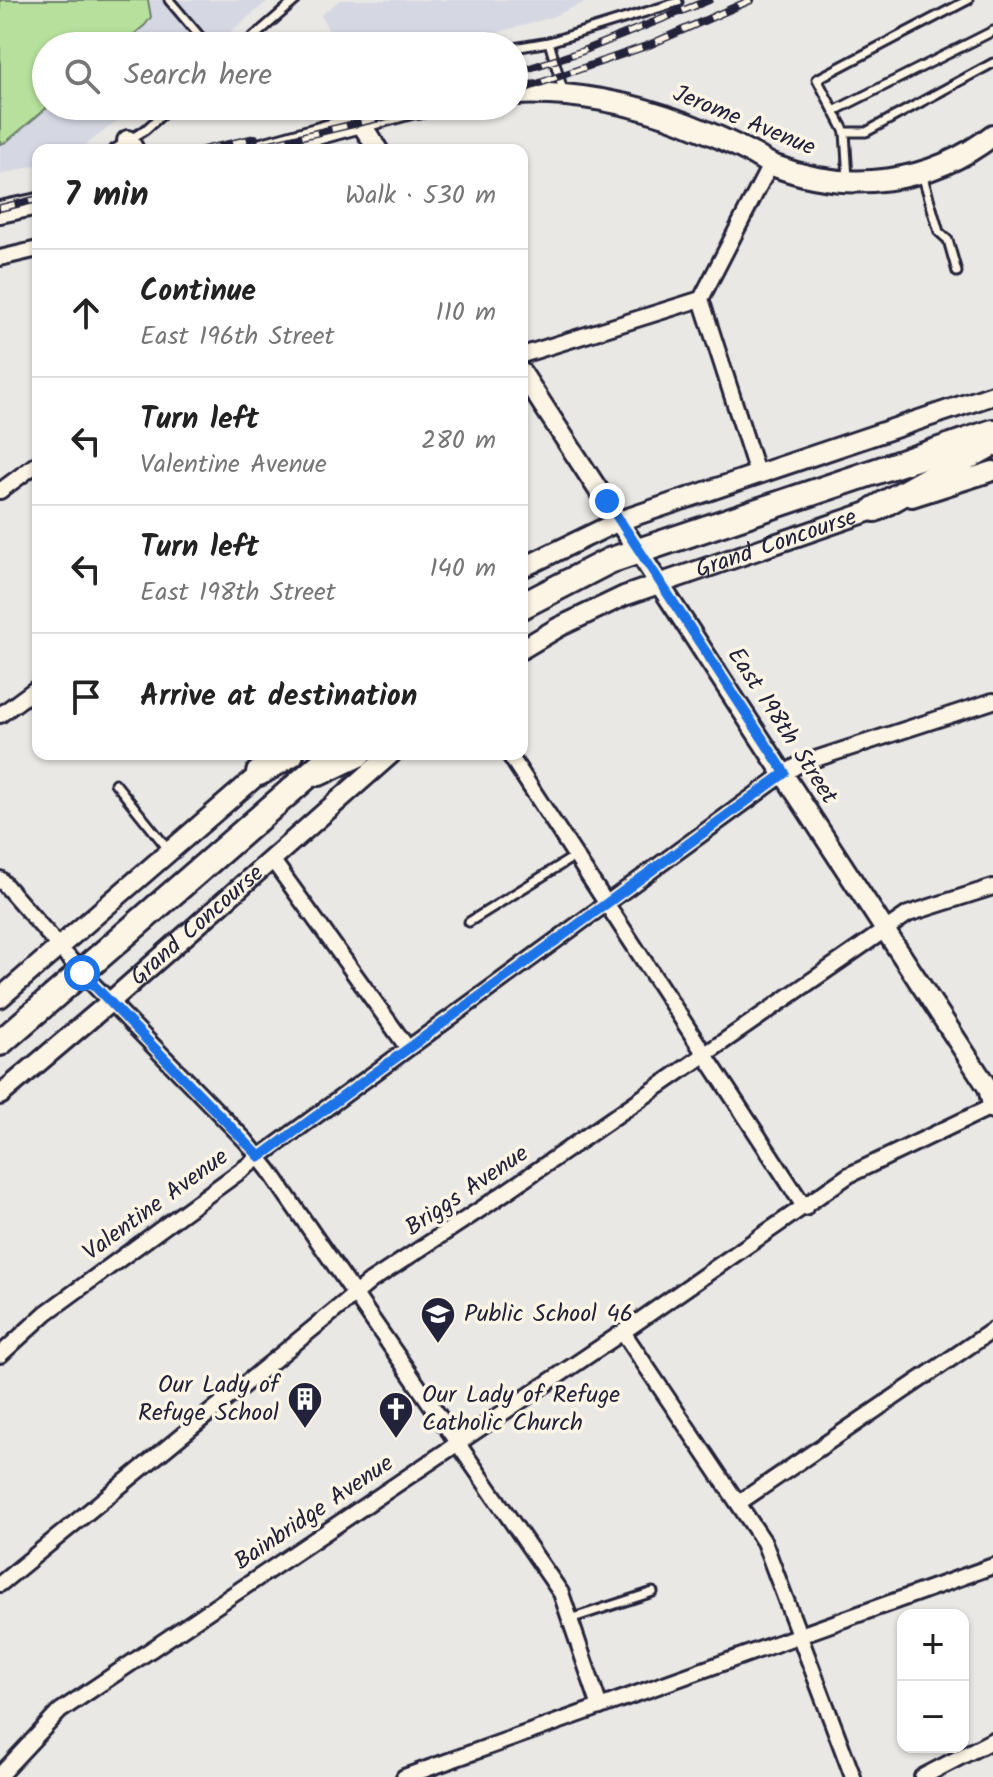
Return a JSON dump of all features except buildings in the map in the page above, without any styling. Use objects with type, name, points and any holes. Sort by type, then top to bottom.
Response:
[{"type":"main road","name":"Jerome Avenue","points":[[528,95],[564,96],[642,109],[716,136],[770,165],[802,175],[849,182],[879,181],[921,172],[964,154],[993,135]]},
{"type":"main road","points":[[282,144],[369,120]]},
{"type":"main road","points":[[0,212],[32,205]]},
{"type":"main road","points":[[946,447],[993,422]]},
{"type":"main road","name":"Grand Concourse","points":[[528,603],[580,574],[639,550],[993,432]]},
{"type":"main road","points":[[875,509],[993,443]]},
{"type":"main road","points":[[259,773],[281,760]]},
{"type":"main road","name":"Grand Concourse","points":[[0,1043],[326,760]]},
{"type":"main road","points":[[303,781],[347,760]]},
{"type":"street","points":[[351,125],[372,144]]},
{"type":"street","points":[[757,473],[701,299],[770,165]]},
{"type":"street","points":[[0,258],[32,250]]},
{"type":"street","points":[[528,353],[701,299]]},
{"type":"street","name":"East 198th Street","points":[[528,382],[988,1088],[993,1107]]},
{"type":"street","points":[[528,565],[619,521],[993,395]]},
{"type":"street","points":[[0,491],[32,467]]},
{"type":"street","name":"Grand Concourse","points":[[528,646],[589,612],[660,582],[993,471]]},
{"type":"street","points":[[0,715],[32,691]]},
{"type":"street","name":"Valentine Avenue","points":[[0,1355],[46,1313],[785,773],[800,764],[993,701]]},
{"type":"street","points":[[0,998],[274,760]]},
{"type":"street","name":"Grand Concourse","points":[[0,1095],[384,760]]},
{"type":"street","points":[[513,760],[805,1208]]},
{"type":"street","points":[[271,858],[407,1047]]},
{"type":"street","points":[[0,879],[82,973],[260,1157],[561,1593],[600,1707]]},
{"type":"street","name":"Briggs Avenue","points":[[0,1584],[371,1281],[908,914],[993,887]]},
{"type":"street","name":"Bainbridge Avenue","points":[[0,1775],[60,1711],[623,1332],[849,1175],[993,1107]]},
{"type":"street","points":[[740,1502],[993,1330]]},
{"type":"street","points":[[623,1332],[764,1542],[853,1777]]},
{"type":"street","points":[[405,1777],[993,1566]]},
{"type":"street","points":[[922,1777],[993,1740]]},
{"type":"lane","points":[[169,0],[196,32]]},
{"type":"lane","points":[[259,32],[296,0]]},
{"type":"lane","points":[[849,182],[845,132],[817,79],[968,0]]},
{"type":"lane","points":[[528,46],[549,42],[678,2]]},
{"type":"lane","points":[[834,111],[993,31]]},
{"type":"lane","points":[[549,42],[564,96]]},
{"type":"lane","points":[[845,132],[866,132],[993,63]]},
{"type":"lane","points":[[128,144],[156,120]]},
{"type":"lane","points":[[347,120],[351,125]]},
{"type":"lane","points":[[921,172],[939,232],[948,240],[957,272]]},
{"type":"lane","points":[[115,783],[170,851]]},
{"type":"lane","points":[[469,922],[575,856]]},
{"type":"lane","points":[[570,1619],[653,1592]]},
{"type":"shaded area","points":[[0,0],[269,0],[231,32],[32,32],[32,120],[119,120],[87,144],[32,144],[32,167],[0,175]]},
{"type":"shaded area","points":[[340,0],[590,0],[549,18],[499,32],[329,32],[321,15]]},
{"type":"green space","points":[[0,0],[148,0],[151,17],[137,32],[32,32],[32,120],[0,144]]},
{"type":"railway","points":[[528,69],[580,52],[709,0]]},
{"type":"railway","points":[[528,87],[649,45],[751,0]]},
{"type":"railway","points":[[269,144],[371,120]]},
{"type":"railway","points":[[229,144],[255,138]]},
{"type":"railway","points":[[0,208],[32,200]]},
{"type":"place","name":"Public School 46","points":[[438,1345]]},
{"type":"place","name":"Our Lady of Refuge School","points":[[305,1430]]},
{"type":"place","name":"Our Lady of Refuge Catholic Church","points":[[396,1440]]},
{"type":"route","points":[[82,973],[260,1157],[785,773],[607,501]]}]
